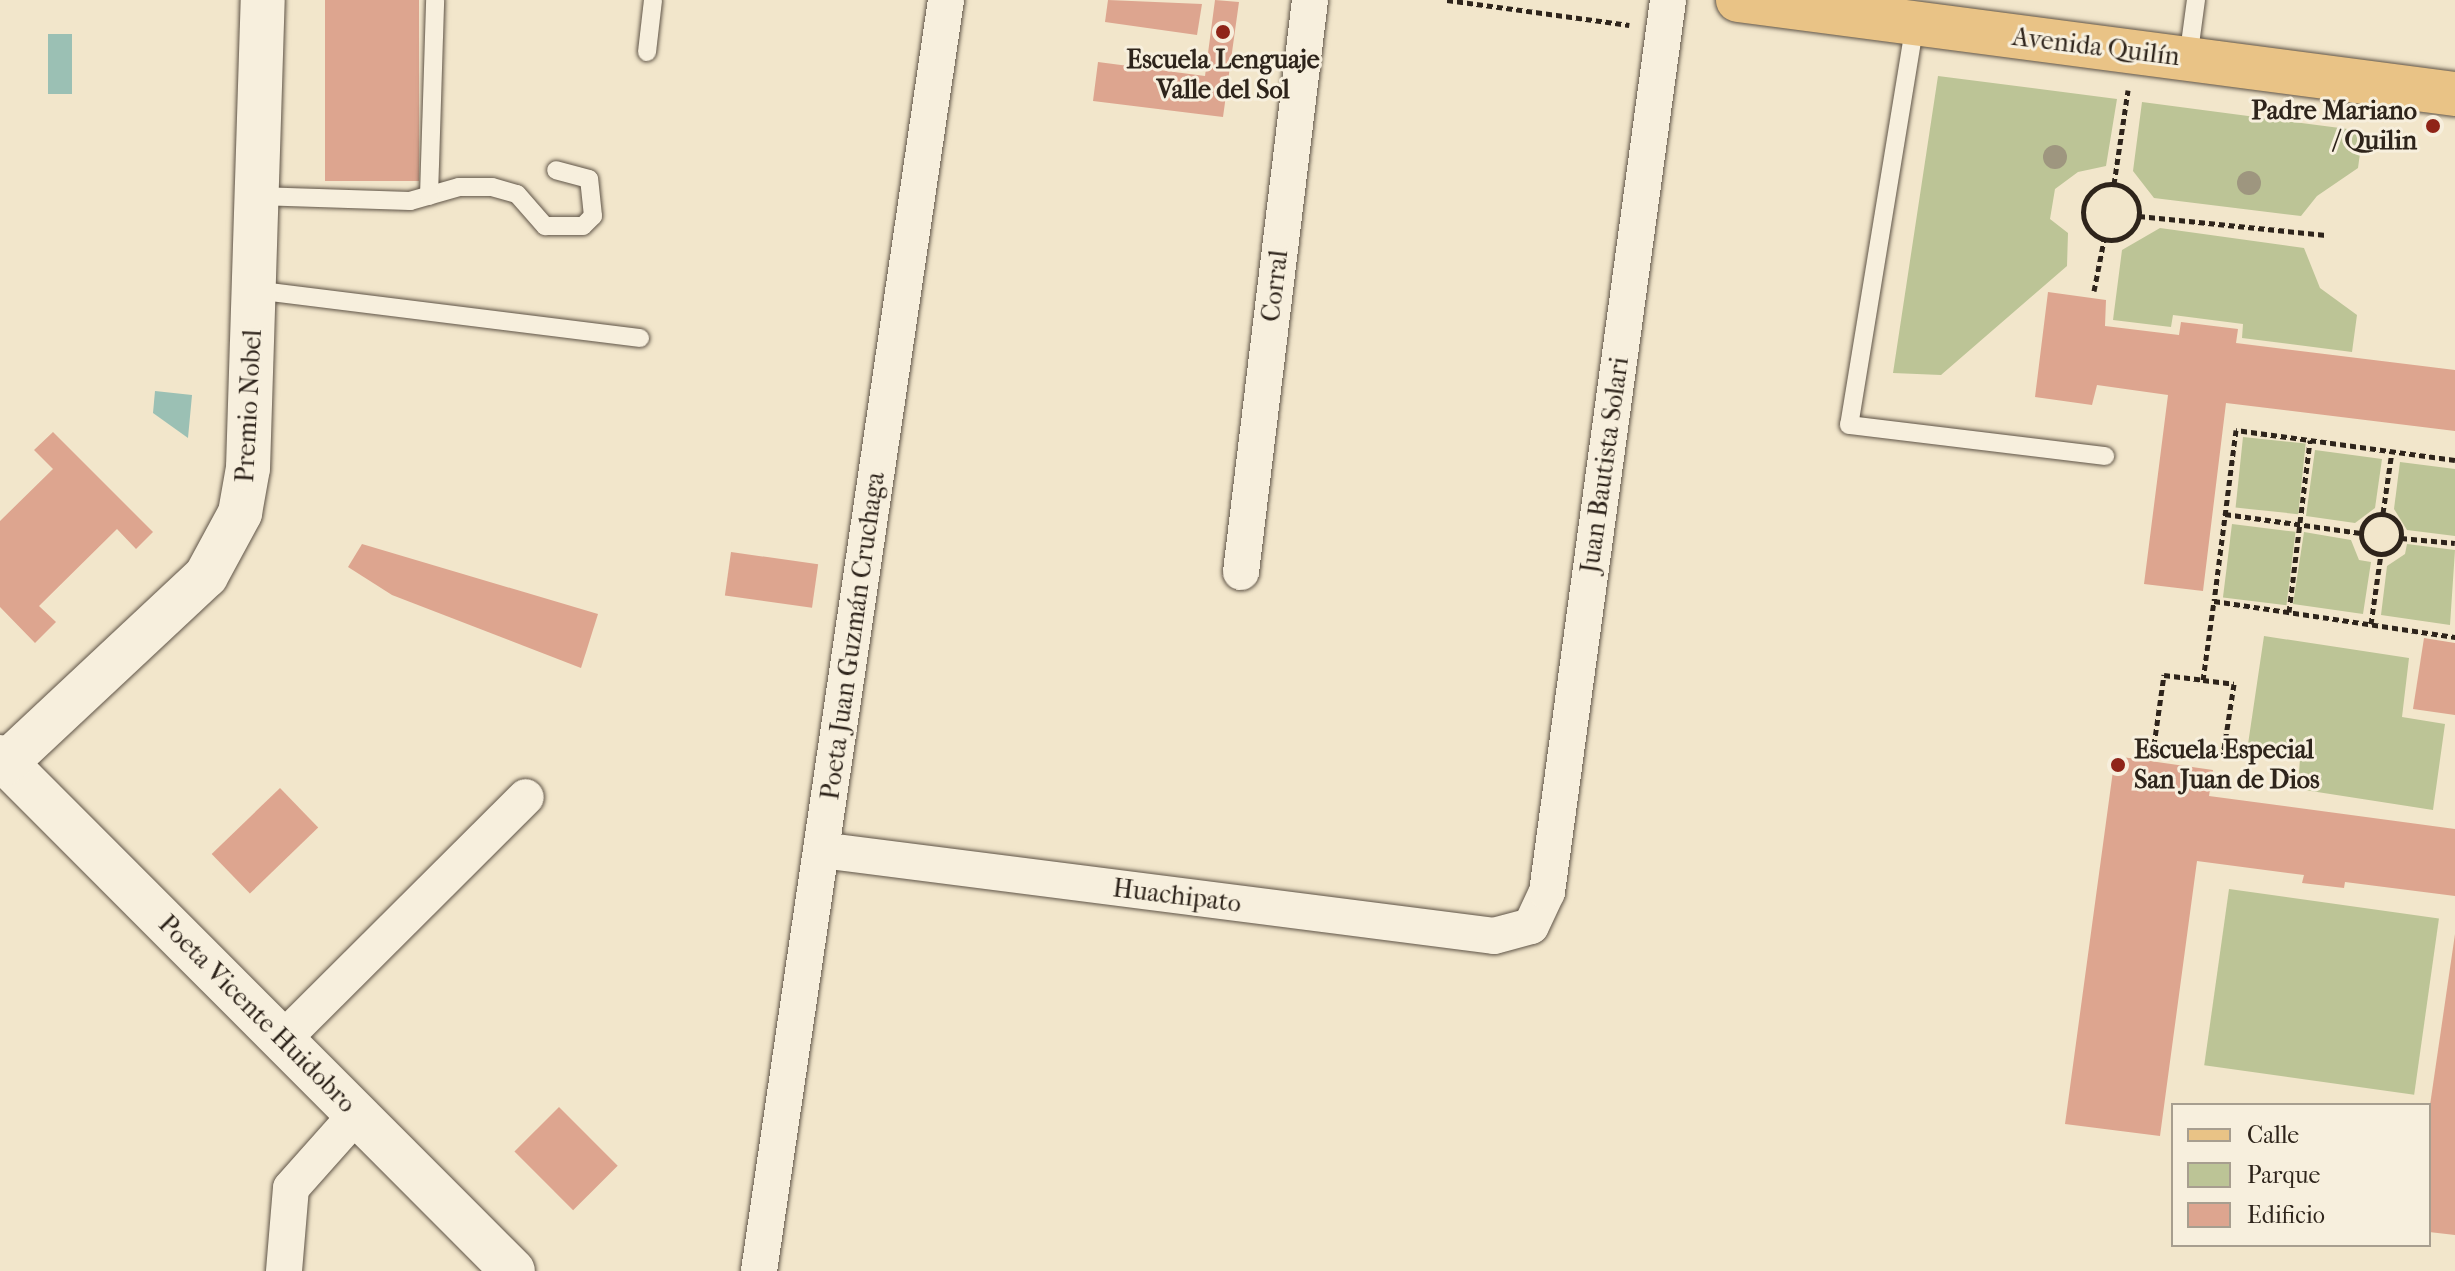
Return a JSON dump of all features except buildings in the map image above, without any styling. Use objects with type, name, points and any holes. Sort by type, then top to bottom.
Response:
[{"type":"main road","name":"Avenida Quilín","points":[[1738,0],[2455,94]]},
{"type":"street","name":"Premio Nobel","points":[[3,760],[198,585],[226,545],[248,468],[263,0]]},
{"type":"street","name":"Poeta Juan Guzmán Cruchaga","points":[[759,1271],[946,0]]},
{"type":"street","name":"Corral","points":[[1241,572],[1310,0]]},
{"type":"street","name":"Juan Bautista Solari","points":[[1531,926],[1547,892],[1668,0]]},
{"type":"street","name":"Poeta Vicente Huidobro","points":[[3,760],[513,1271]]},
{"type":"street","points":[[282,1040],[526,797]]},
{"type":"street","name":"Huachipato","points":[[821,850],[1494,936],[1531,926]]},
{"type":"street","points":[[284,1271],[288,1199],[296,1178],[357,1114]]},
{"type":"lane","points":[[429,196],[435,0]]},
{"type":"lane","points":[[647,52],[653,0]]},
{"type":"lane","points":[[2188,59],[2196,0]]},
{"type":"lane","points":[[1915,23],[1849,425],[2105,456]]},
{"type":"lane","points":[[257,196],[410,201],[459,187],[492,187],[517,194],[545,226],[583,226],[593,216],[589,179],[556,170]]},
{"type":"lane","points":[[254,290],[640,338]]},
{"type":"path","points":[[2114,184],[2126,101]]},
{"type":"path","points":[[2114,184],[2137,199],[2139,216],[2130,233],[2104,240],[2084,221],[2085,202],[2096,188],[2114,184]]},
{"type":"path","points":[[2139,216],[2326,235]]},
{"type":"path","points":[[2094,291],[2104,240]]},
{"type":"path","points":[[2203,680],[2236,430],[2455,460]]},
{"type":"path","points":[[2289,612],[2310,440]]},
{"type":"path","points":[[2383,514],[2392,451]]},
{"type":"path","points":[[2225,514],[2361,533]]},
{"type":"path","points":[[2383,514],[2398,524],[2401,538],[2394,550],[2381,554],[2368,550],[2361,533],[2370,517],[2383,514]]},
{"type":"path","points":[[2401,538],[2455,543]]},
{"type":"path","points":[[2371,624],[2381,554]]},
{"type":"path","points":[[2214,601],[2455,637]]},
{"type":"path","points":[[2164,675],[2203,680],[2234,684],[2223,755],[2154,745],[2164,675]]},
{"type":"green space","points":[[1938,76],[2117,99],[2106,166],[2078,172],[2055,189],[2050,219],[2068,233],[2067,266],[1941,375],[1893,373]]},
{"type":"green space","points":[[2142,102],[2363,131],[2358,168],[2317,196],[2301,216],[2154,198],[2133,171]]},
{"type":"green space","points":[[2160,228],[2304,248],[2320,288],[2357,315],[2352,352],[2242,338],[2243,324],[2173,315],[2171,327],[2113,320],[2122,250]]},
{"type":"green space","points":[[2243,437],[2306,444],[2298,514],[2236,508]]},
{"type":"green space","points":[[2315,450],[2382,459],[2375,508],[2355,523],[2306,516]]},
{"type":"green space","points":[[2400,462],[2455,469],[2455,536],[2407,530],[2394,509]]},
{"type":"green space","points":[[2232,524],[2296,532],[2287,605],[2223,597]]},
{"type":"green space","points":[[2304,532],[2351,540],[2359,560],[2371,562],[2363,614],[2293,604]]},
{"type":"green space","points":[[2407,544],[2455,550],[2450,625],[2381,615],[2387,566],[2405,554]]},
{"type":"green space","points":[[2264,636],[2409,658],[2402,717],[2445,724],[2433,810],[2298,789],[2300,758],[2247,751]]},
{"type":"green space","points":[[2229,889],[2439,919],[2414,1095],[2204,1065]]},
{"type":"water","points":[[48,34],[72,34],[72,94],[48,94]]},
{"type":"water","points":[[155,391],[192,395],[188,438],[153,413]]},
{"type":"place","name":"Escuela Lenguaje Valle del Sol","points":[[1223,32]]},
{"type":"place","name":"Padre Mariano / Quilin","points":[[2433,126]]},
{"type":"place","name":"Escuela Especial San Juan de Dios","points":[[2118,765]]}]
